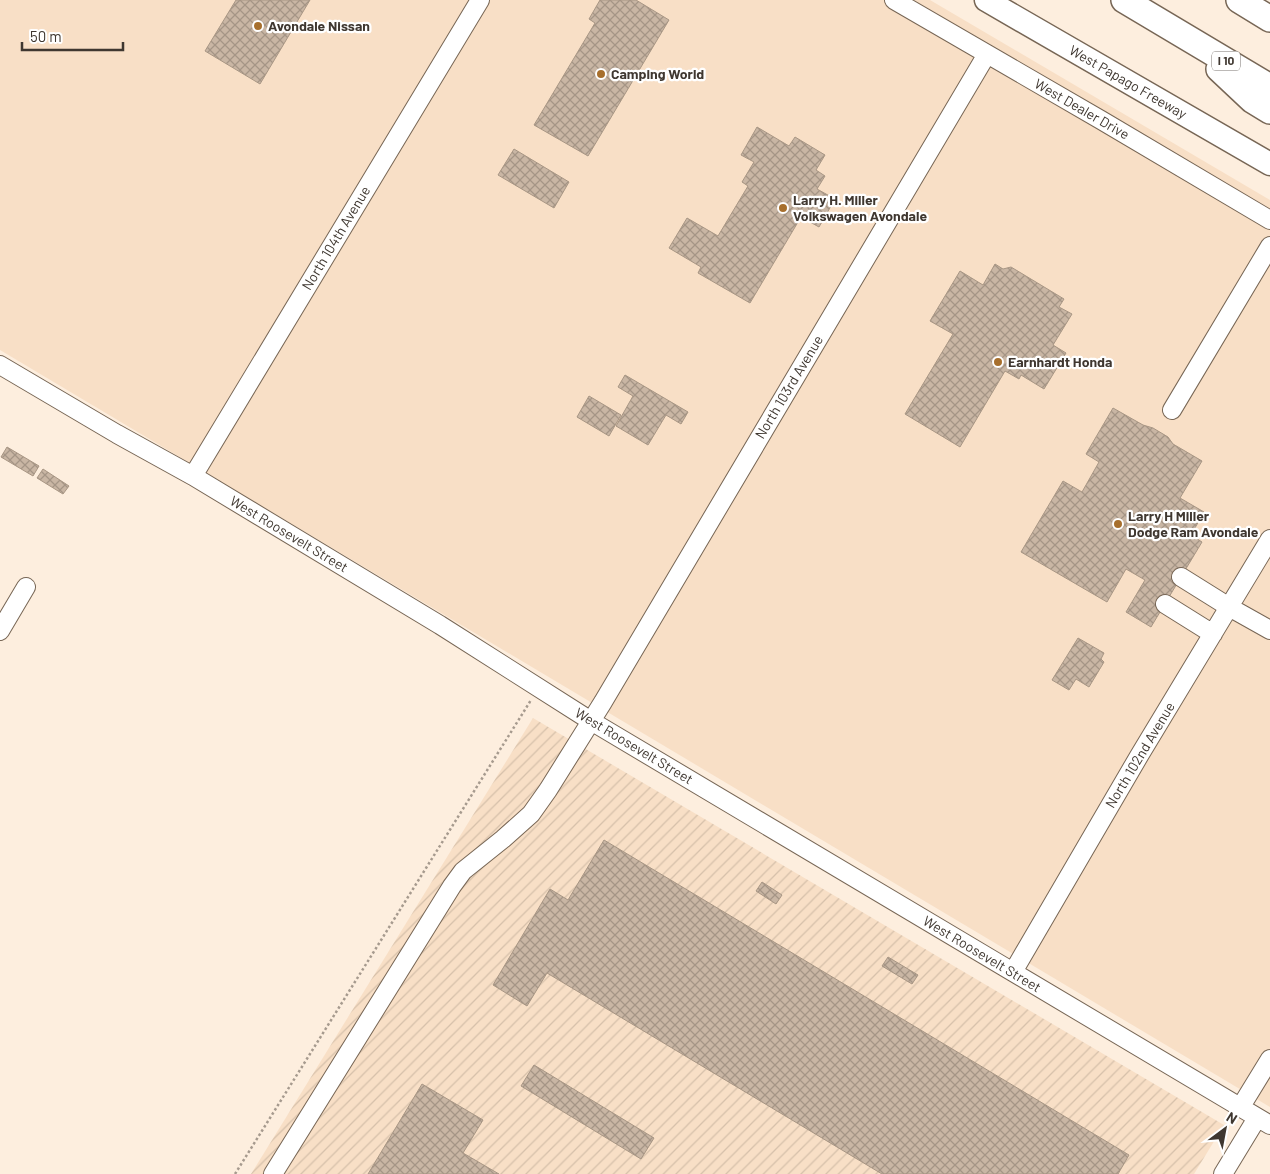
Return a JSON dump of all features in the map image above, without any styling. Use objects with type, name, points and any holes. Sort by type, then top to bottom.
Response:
[{"type":"highway","name":"I 10","points":[[1124,0],[1270,87]]},
{"type":"highway","points":[[1239,0],[1270,19]]},
{"type":"highway","points":[[1182,34],[1252,100],[1270,111]]},
{"type":"main road","name":"West Papago Freeway","points":[[986,0],[1270,164]]},
{"type":"street","name":"North 104th Avenue","points":[[193,476],[480,0]]},
{"type":"street","name":"West Dealer Drive","points":[[894,0],[1270,220]]},
{"type":"street","name":"North 103rd Avenue","points":[[273,1174],[452,886],[464,871],[531,814],[548,790],[591,721],[986,54]]},
{"type":"street","points":[[1172,410],[1270,246]]},
{"type":"street","name":"West Roosevelt Street","points":[[0,366],[193,476],[440,625],[591,721],[1264,1122]]},
{"type":"street","name":"North 102nd Avenue","points":[[1013,972],[1134,765],[1270,539]]},
{"type":"street","points":[[1182,577],[1270,630]]},
{"type":"street","points":[[0,631],[26,587]]},
{"type":"street","points":[[1165,604],[1213,634]]},
{"type":"street","points":[[1240,1108],[1270,1059]]},
{"type":"street","points":[[1223,1174],[1264,1122]]},
{"type":"path","points":[[235,1174],[538,688]]},
{"type":"shaded area","points":[[0,0],[930,0],[1270,200],[1270,1107],[0,350]]},
{"type":"shaded area","points":[[533,718],[1224,1125],[1194,1174],[251,1174]]},
{"type":"building","name":"Avondale Nissan","points":[[236,0],[310,0],[260,84],[205,51]]},
{"type":"building","name":"Camping World","points":[[600,0],[636,0],[669,20],[588,156],[534,125],[595,23],[589,19]]},
{"type":"building","name":"Larry H. Miller Volkswagen Avondale","points":[[757,127],[789,146],[795,137],[825,155],[816,170],[825,176],[817,189],[835,199],[819,227],[801,217],[750,303],[698,273],[701,267],[669,248],[687,218],[718,236],[748,186],[742,182],[754,162],[741,155]]},
{"type":"building","points":[[514,149],[569,182],[554,208],[498,175]]},
{"type":"building","name":"Earnhardt Honda","points":[[995,264],[1003,269],[1011,267],[1064,299],[1059,307],[1072,314],[1053,345],[1066,353],[1044,389],[1021,375],[1019,379],[1005,371],[960,447],[905,414],[953,334],[930,321],[960,271],[983,285]]},
{"type":"building","points":[[625,375],[688,412],[681,424],[666,415],[648,445],[616,426],[633,396],[618,387]]},
{"type":"building","points":[[589,396],[621,415],[609,436],[577,417]]},
{"type":"building","name":"Larry H Miller Dodge Ram Avondale","points":[[1113,408],[1143,425],[1153,428],[1168,437],[1173,444],[1202,461],[1180,498],[1204,512],[1191,535],[1202,542],[1151,627],[1126,612],[1145,580],[1126,569],[1107,602],[1021,552],[1063,481],[1082,492],[1099,462],[1086,454]]},
{"type":"building","points":[[7,447],[39,466],[33,476],[1,457]]},
{"type":"building","points":[[43,469],[69,486],[63,494],[37,478]]},
{"type":"building","points":[[1078,638],[1104,653],[1101,659],[1104,662],[1089,687],[1076,679],[1069,690],[1052,680]]},
{"type":"building","points":[[604,840],[1129,1155],[1118,1174],[882,1174],[547,973],[527,1006],[493,985],[550,889],[568,900]]},
{"type":"building","points":[[762,882],[782,895],[776,904],[756,891]]},
{"type":"building","points":[[888,957],[918,975],[912,984],[882,966]]},
{"type":"building","points":[[534,1065],[654,1138],[641,1159],[521,1086]]},
{"type":"building","points":[[422,1084],[483,1120],[463,1153],[499,1174],[368,1174]]},
{"type":"place","name":"Avondale Nissan","points":[[258,26]]},
{"type":"place","name":"Camping World","points":[[601,74]]},
{"type":"place","name":"Larry H. Miller Volkswagen Avondale","points":[[783,208]]},
{"type":"place","name":"Earnhardt Honda","points":[[998,362]]},
{"type":"place","name":"Larry H Miller Dodge Ram Avondale","points":[[1118,524]]}]
